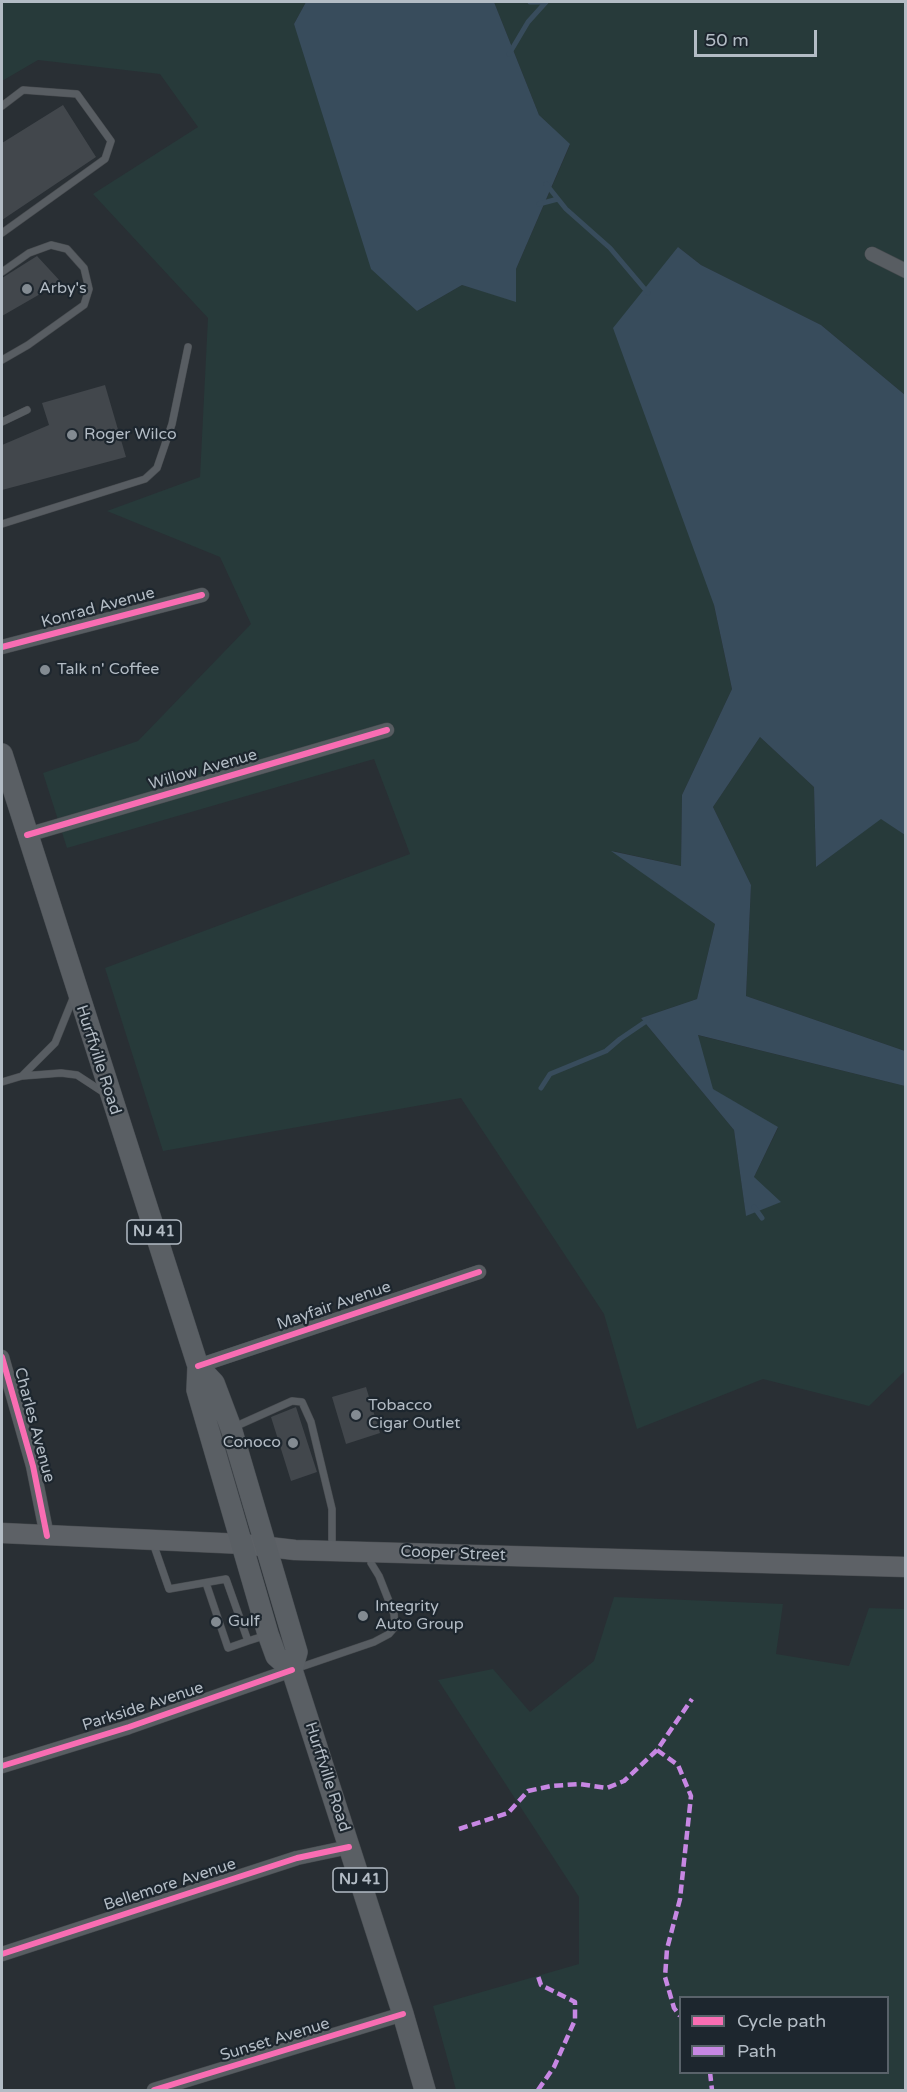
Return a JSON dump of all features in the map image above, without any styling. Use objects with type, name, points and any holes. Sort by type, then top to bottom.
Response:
[{"type":"main road","name":"Hurffville Road","points":[[2,754],[76,991],[198,1366],[197,1390],[268,1634],[276,1656],[292,1670],[404,2014],[425,2091]]},
{"type":"main road","name":"Hurffville Road","points":[[198,1366],[214,1383],[231,1428],[297,1652],[292,1670]]},
{"type":"main road","name":"Cooper Street","points":[[2,1533],[243,1544],[332,1551],[906,1567]]},
{"type":"street","points":[[872,254],[906,271]]},
{"type":"street","name":"Konrad Avenue","points":[[2,647],[202,595]]},
{"type":"street","name":"Willow Avenue","points":[[27,835],[387,730]]},
{"type":"street","name":"Mayfair Avenue","points":[[198,1366],[479,1272]]},
{"type":"street","name":"Charles Avenue","points":[[2,1357],[33,1467],[48,1536]]},
{"type":"street","name":"Parkside Avenue","points":[[2,1766],[129,1727],[292,1670]]},
{"type":"street","name":"Bellemore Avenue","points":[[2,1954],[297,1858],[349,1847]]},
{"type":"street","name":"Sunset Avenue","points":[[154,2091],[404,2014]]},
{"type":"lane","points":[[2,106],[23,90],[78,94],[111,141],[105,159],[2,233]]},
{"type":"lane","points":[[2,272],[29,253],[51,245],[67,249],[84,268],[89,289],[84,305],[28,345],[2,360]]},
{"type":"lane","points":[[2,524],[145,479],[157,468],[172,424],[188,347]]},
{"type":"lane","points":[[2,422],[27,410]]},
{"type":"lane","points":[[22,1076],[55,1043],[76,991]]},
{"type":"lane","points":[[2,1082],[22,1076],[61,1073],[77,1075],[110,1097]]},
{"type":"lane","points":[[231,1428],[292,1401],[302,1402],[310,1422],[332,1509],[332,1551]]},
{"type":"lane","points":[[152,1540],[168,1589],[226,1579],[248,1641]]},
{"type":"lane","points":[[292,1670],[374,1642],[389,1634],[395,1627],[394,1614],[380,1576],[371,1563],[372,1552]]},
{"type":"lane","points":[[206,1583],[228,1648],[268,1634]]},
{"type":"shaded area","points":[[2,2],[306,2],[294,24],[417,311],[462,285],[516,301],[516,269],[570,145],[539,115],[494,2],[905,2],[905,395],[821,325],[701,265],[678,247],[714,605],[732,689],[682,795],[681,866],[613,851],[715,924],[697,999],[641,1018],[734,1130],[746,1215],[754,1177],[778,1128],[712,1089],[697,1035],[905,1086],[905,1371],[869,1406],[763,1379],[637,1429],[604,1314],[461,1098],[163,1151],[105,968],[410,854],[374,759],[67,848],[43,773],[138,741],[251,624],[220,557],[107,511],[200,477],[208,318],[93,194],[198,127],[160,74],[38,60],[2,81]]},
{"type":"shaded area","points":[[760,737],[814,787],[816,867],[881,818],[905,835],[905,1051],[746,996],[751,885],[713,807]]},
{"type":"shaded area","points":[[614,1597],[783,1604],[776,1654],[849,1666],[869,1608],[905,1609],[905,2090],[456,2090],[433,2006],[579,1964],[579,1897],[438,1680],[493,1669],[530,1712],[594,1661]]},
{"type":"water","points":[[306,2],[494,2],[539,115],[570,144],[516,269],[516,302],[462,285],[417,311],[371,269],[294,24]]},
{"type":"water","points":[[678,247],[701,265],[821,325],[905,395],[905,835],[881,819],[816,867],[814,787],[760,737],[713,807],[751,885],[746,996],[905,1051],[905,1086],[698,1035],[713,1089],[778,1127],[754,1177],[781,1202],[746,1216],[734,1130],[641,1018],[697,999],[715,924],[611,851],[681,866],[682,795],[732,689],[714,605],[613,328]]},
{"type":"building","points":[[63,105],[96,157],[2,220],[2,143]]},
{"type":"building","points":[[37,256],[61,282],[2,316],[2,278]]},
{"type":"building","name":"Roger Wilco","points":[[105,385],[126,457],[2,490],[2,445],[49,425],[42,403]]},
{"type":"building","name":"Tobacco Cigar Outlet","points":[[366,1387],[380,1433],[346,1444],[332,1397]]},
{"type":"building","name":"Conoco","points":[[296,1407],[317,1472],[291,1481],[271,1417]]},
{"type":"waterway","points":[[530,2],[546,2]]},
{"type":"waterway","points":[[509,54],[528,22],[546,2]]},
{"type":"waterway","points":[[546,184],[566,209],[610,248],[648,293]]},
{"type":"waterway","points":[[539,204],[558,199]]},
{"type":"waterway","points":[[541,1088],[550,1074],[606,1051],[648,1020]]},
{"type":"waterway","points":[[754,1207],[762,1218]]},
{"type":"marked path","points":[[459,1829],[508,1813],[528,1791],[551,1786],[579,1784],[607,1788],[624,1781],[657,1750],[692,1699]]},
{"type":"marked path","points":[[657,1750],[678,1765],[691,1796],[680,1899],[667,1949],[665,1977],[674,2008],[679,2015]]},
{"type":"marked path","points":[[538,1976],[541,1985],[575,2002],[575,2020],[554,2067],[538,2090]]},
{"type":"marked path","points":[[710,2074],[712,2090]]},
{"type":"cycle path","points":[[2,647],[202,595]]},
{"type":"cycle path","points":[[27,835],[387,730]]},
{"type":"cycle path","points":[[198,1366],[479,1272]]},
{"type":"cycle path","points":[[2,1357],[33,1466],[47,1536]]},
{"type":"cycle path","points":[[2,1766],[129,1727],[292,1670]]},
{"type":"cycle path","points":[[2,1954],[297,1858],[349,1847]]},
{"type":"cycle path","points":[[154,2090],[403,2014]]},
{"type":"place","name":"Arby's","points":[[27,289]]},
{"type":"place","name":"Roger Wilco","points":[[72,435]]},
{"type":"place","name":"Talk n' Coffee","points":[[45,670]]},
{"type":"place","name":"Tobacco Cigar Outlet","points":[[356,1415]]},
{"type":"place","name":"Conoco","points":[[293,1443]]},
{"type":"place","name":"Integrity Auto Group","points":[[363,1616]]},
{"type":"place","name":"Gulf","points":[[216,1622]]}]
